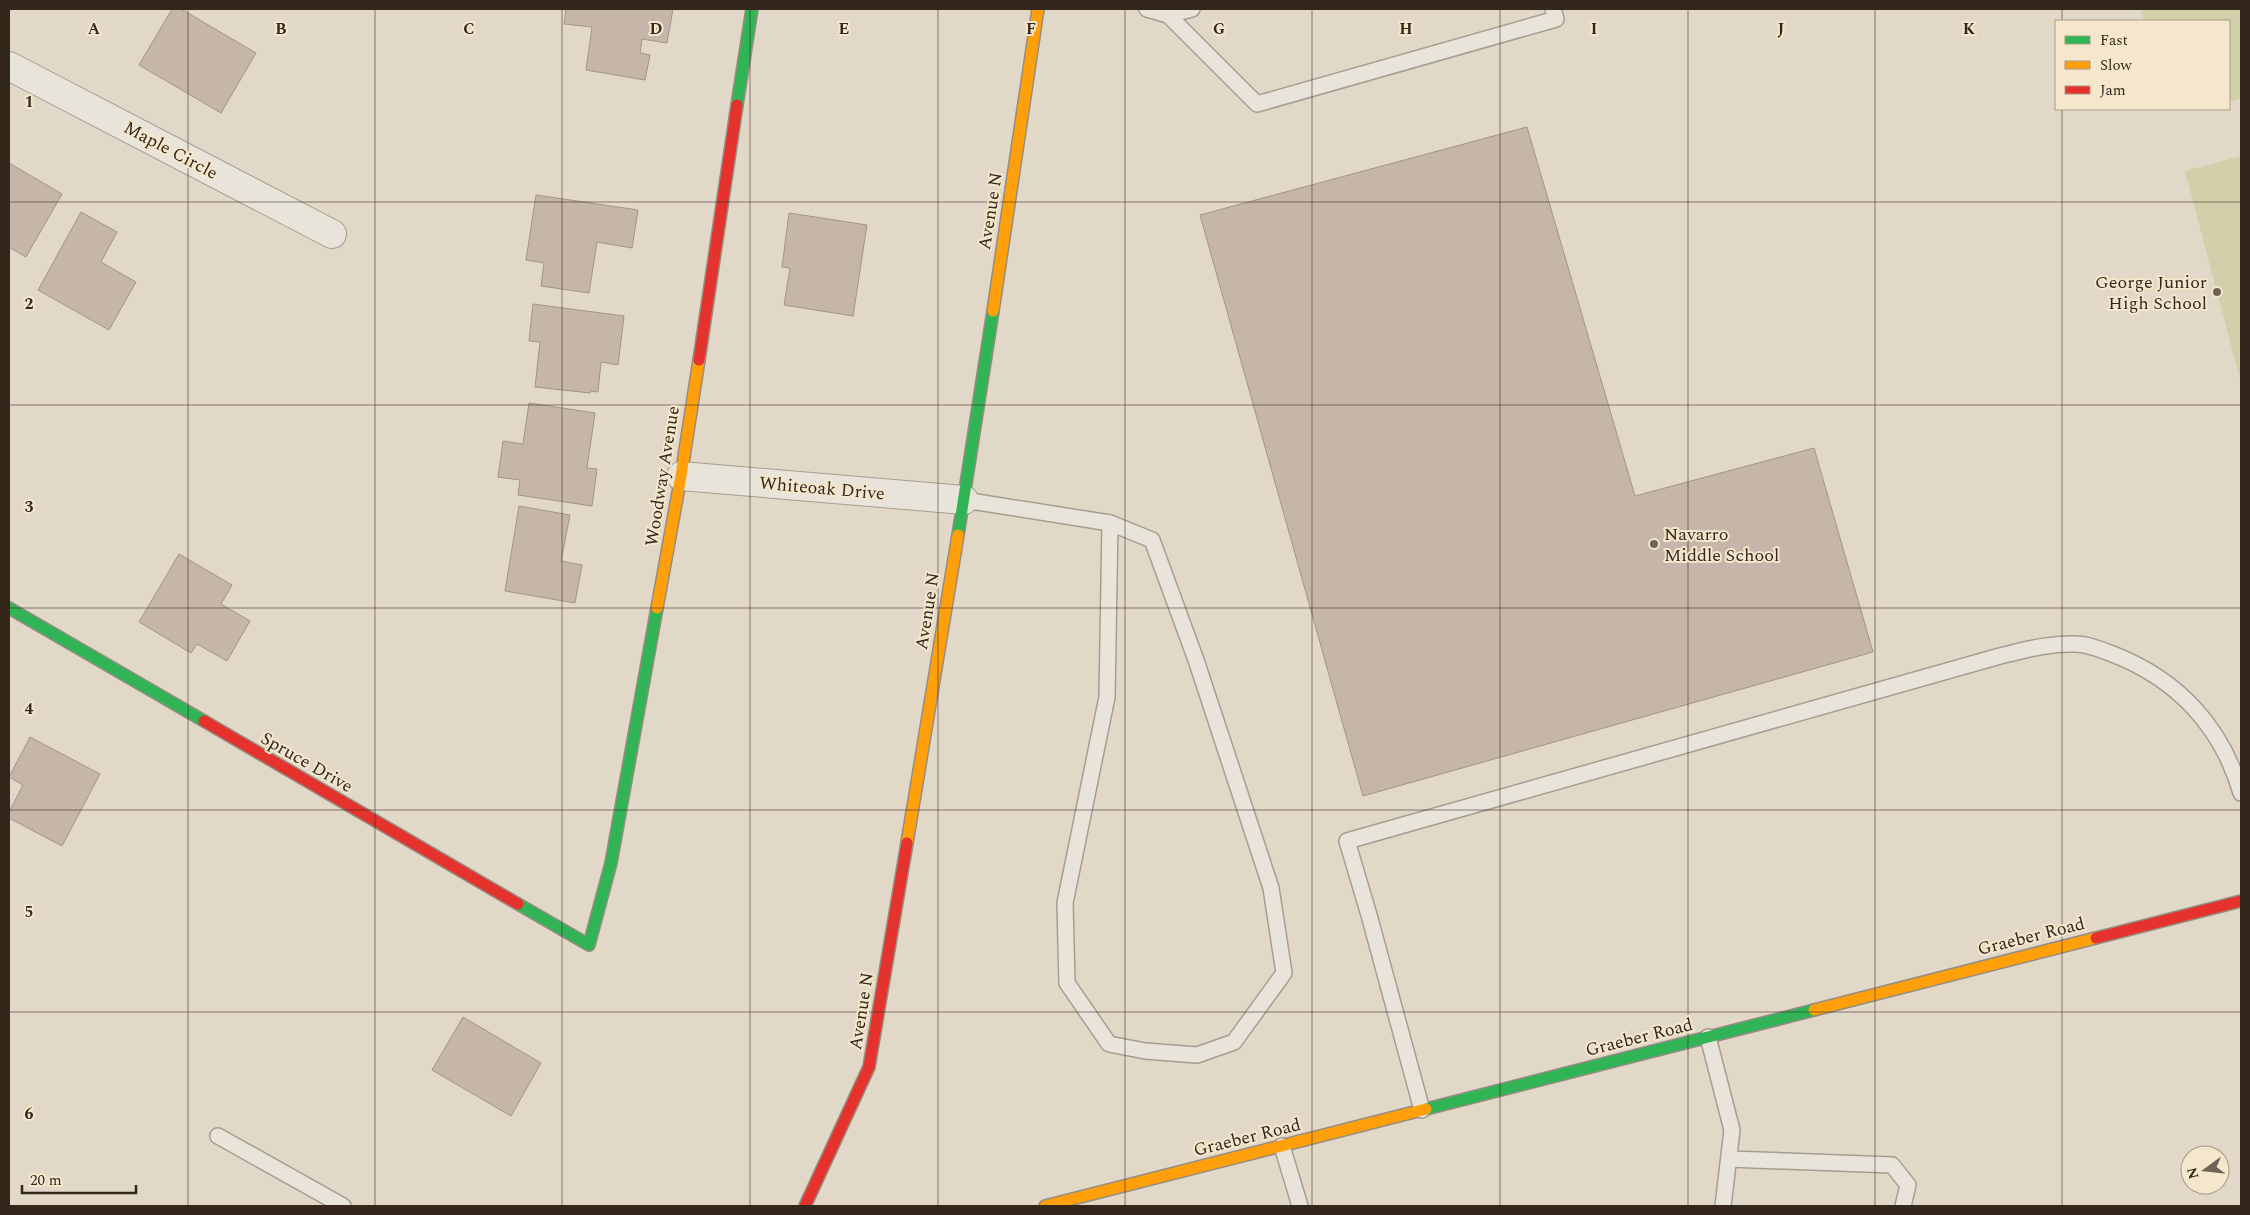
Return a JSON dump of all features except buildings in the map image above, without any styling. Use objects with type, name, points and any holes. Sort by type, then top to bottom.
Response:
[{"type":"street","name":"Woodway Avenue","points":[[589,945],[611,863],[681,476],[752,9]]},
{"type":"street","name":"Avenue N","points":[[805,1206],[870,1067],[964,500],[1038,9]]},
{"type":"street","name":"Maple Circle","points":[[9,66],[332,234]]},
{"type":"street","name":"Whiteoak Drive","points":[[681,476],[964,500]]},
{"type":"street","name":"Spruce Drive","points":[[9,608],[589,945]]},
{"type":"street","name":"Graeber Road","points":[[1045,1206],[2241,901]]},
{"type":"lane","points":[[1148,9],[1168,15],[1258,104],[1556,19],[1553,9]]},
{"type":"lane","points":[[1168,15],[1192,9]]},
{"type":"lane","points":[[964,500],[1110,523],[1152,540],[1196,660],[1271,888],[1284,973],[1234,1042],[1197,1055],[1145,1051],[1110,1044],[1067,983],[1065,903],[1107,696],[1110,523]]},
{"type":"lane","points":[[1422,1110],[1396,1011],[1347,841],[2044,645],[2076,644],[2099,649],[2142,666],[2170,686],[2198,711],[2234,769],[2241,793]]},
{"type":"lane","points":[[1708,1037],[1732,1130],[1723,1206]]},
{"type":"lane","points":[[218,1136],[343,1206]]},
{"type":"lane","points":[[1282,1146],[1300,1206]]},
{"type":"lane","points":[[1729,1160],[1892,1165],[1908,1185],[1902,1206]]},
{"type":"shaded area","points":[[2141,9],[2241,9],[2241,98],[2230,102],[2230,20],[2144,20]]},
{"type":"shaded area","points":[[2241,156],[2241,383],[2185,171]]},
{"type":"traffic: fast","points":[[737,105],[752,9]]},
{"type":"traffic: fast","points":[[958,535],[993,311]]},
{"type":"traffic: fast","points":[[9,608],[204,721]]},
{"type":"traffic: fast","points":[[518,904],[589,945],[611,863],[657,608]]},
{"type":"traffic: fast","points":[[1426,1109],[1814,1010]]},
{"type":"traffic: slow","points":[[993,311],[1038,9]]},
{"type":"traffic: slow","points":[[657,608],[681,476],[699,360]]},
{"type":"traffic: slow","points":[[907,843],[958,535]]},
{"type":"traffic: slow","points":[[1814,1010],[2096,938]]},
{"type":"traffic: slow","points":[[1045,1206],[1426,1109]]},
{"type":"traffic: jam","points":[[699,360],[737,105]]},
{"type":"traffic: jam","points":[[204,721],[518,904]]},
{"type":"traffic: jam","points":[[805,1206],[869,1067],[907,843]]},
{"type":"traffic: jam","points":[[2096,938],[2241,901]]},
{"type":"place","name":"George Junior High School","points":[[2217,292]]},
{"type":"place","name":"Navarro Middle School","points":[[1654,544]]}]
